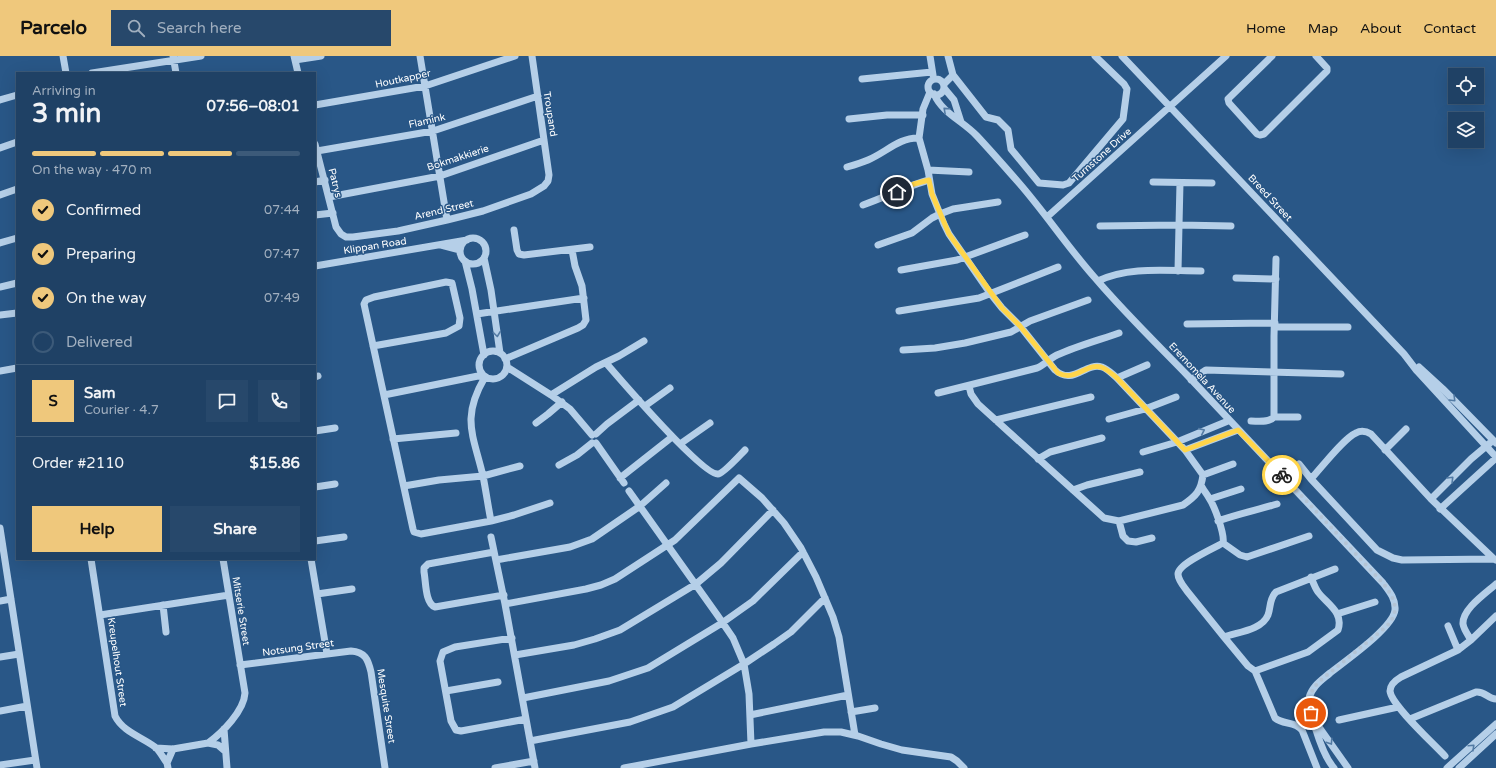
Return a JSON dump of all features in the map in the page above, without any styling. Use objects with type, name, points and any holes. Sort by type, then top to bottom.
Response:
[{"type":"street","points":[[63,56],[66,72]]},
{"type":"street","points":[[97,72],[174,58],[200,56]]},
{"type":"street","points":[[298,72],[295,58],[321,56]]},
{"type":"street","points":[[420,56],[434,131],[447,220]]},
{"type":"street","name":"Houtkapper","points":[[316,105],[425,86],[515,56]]},
{"type":"street","name":"Troupand","points":[[532,56],[549,175]]},
{"type":"street","points":[[930,56],[933,76],[928,86],[932,93]]},
{"type":"street","points":[[948,56],[953,75],[986,117],[998,120],[1008,130],[1011,149],[1038,183],[1063,185],[1069,183],[1123,119],[1127,89],[1124,84],[1095,56]]},
{"type":"street","name":"Breed Street","points":[[1122,56],[1404,354],[1443,389],[1495,442]]},
{"type":"street","name":"Turnstone Drive","points":[[1047,217],[1226,56]]},
{"type":"street","points":[[1272,56],[1228,99],[1229,103],[1257,134],[1260,135],[1264,134],[1327,71],[1327,68],[1316,56]]},
{"type":"street","points":[[174,58],[176,72]]},
{"type":"street","points":[[932,93],[941,94],[944,86],[953,75]]},
{"type":"street","points":[[862,79],[933,76],[941,80],[944,86]]},
{"type":"street","name":"Eremomela Avenue","points":[[944,86],[954,100],[961,122]]},
{"type":"street","points":[[932,93],[923,109],[920,138],[932,194],[949,234],[990,293],[1006,313],[1020,326],[1055,370],[1061,375],[1074,375],[1092,367],[1108,370],[1185,450],[1203,475],[1202,488],[1210,499],[1224,539],[1222,543],[1184,565],[1178,574],[1187,591],[1248,666],[1255,671],[1275,718],[1281,723],[1299,726],[1317,768]]},
{"type":"street","name":"Eremomela Avenue","points":[[932,93],[945,110],[961,122],[986,145],[1037,203],[1098,281],[1228,421],[1297,491],[1383,583],[1392,597],[1394,604],[1394,615],[1386,627],[1312,689],[1308,703],[1315,728],[1326,757],[1334,768]]},
{"type":"street","points":[[0,100],[16,95]]},
{"type":"street","name":"Flamink","points":[[317,152],[434,131],[538,96]]},
{"type":"street","points":[[849,119],[887,115],[923,115]]},
{"type":"street","points":[[847,167],[868,160],[888,148],[907,140],[920,138]]},
{"type":"street","name":"Bokmakkierie","points":[[329,197],[440,176],[544,140]]},
{"type":"street","points":[[0,148],[16,142]]},
{"type":"street","name":"Patrys","points":[[316,148],[336,227]]},
{"type":"street","points":[[928,170],[969,172]]},
{"type":"street","name":"Arend Street","points":[[336,227],[341,234],[346,237],[353,237],[398,231],[447,220],[483,211],[531,194],[544,186],[548,181],[549,175]]},
{"type":"street","points":[[316,182],[324,180]]},
{"type":"street","points":[[863,205],[884,198],[914,184],[929,180]]},
{"type":"street","points":[[1153,182],[1212,184]]},
{"type":"street","points":[[1178,271],[1180,183]]},
{"type":"street","points":[[0,194],[16,189]]},
{"type":"street","points":[[878,245],[912,233],[927,221],[953,209],[998,202]]},
{"type":"street","points":[[316,215],[333,213]]},
{"type":"street","points":[[1100,226],[1231,226]]},
{"type":"street","points":[[514,230],[519,254],[532,255],[590,247]]},
{"type":"street","points":[[901,270],[949,262],[1024,235]]},
{"type":"street","points":[[0,243],[16,238]]},
{"type":"street","points":[[484,355],[477,314],[465,261],[460,250],[467,240],[476,239],[483,243],[486,250],[484,258],[500,353],[505,359],[507,367],[562,402],[599,439],[577,455],[559,465]]},
{"type":"street","name":"Klippan Road","points":[[316,266],[467,240]]},
{"type":"street","name":"Klippan Road","points":[[439,245],[460,250]]},
{"type":"street","points":[[505,359],[583,325],[586,320],[584,298],[572,250]]},
{"type":"street","points":[[465,261],[469,263],[477,263],[484,258]]},
{"type":"street","points":[[1274,417],[1276,259]]},
{"type":"street","points":[[899,311],[979,298],[1058,267]]},
{"type":"street","points":[[1098,281],[1129,272],[1201,271]]},
{"type":"street","points":[[1236,278],[1276,279]]},
{"type":"street","points":[[374,346],[446,333],[456,329],[459,326],[460,318],[452,283],[446,282],[366,300],[364,304],[413,529],[417,534],[491,522],[514,516],[550,503]]},
{"type":"street","points":[[0,287],[16,283]]},
{"type":"street","points":[[477,314],[584,298]]},
{"type":"street","points":[[903,350],[935,348],[1011,332],[1030,321],[1088,300]]},
{"type":"street","points":[[0,315],[16,313]]},
{"type":"street","points":[[1187,324],[1348,327]]},
{"type":"street","points":[[938,393],[1036,368],[1047,360],[1064,352],[1119,333]]},
{"type":"street","points":[[551,395],[644,341]]},
{"type":"street","points":[[484,376],[480,370],[480,359],[491,351],[500,353]]},
{"type":"street","name":"Breed Street","points":[[1404,354],[1417,371],[1496,458]]},
{"type":"street","points":[[606,363],[672,438],[706,469],[716,474],[720,474],[745,450]]},
{"type":"street","points":[[1117,378],[1147,365]]},
{"type":"street","points":[[384,395],[484,376],[494,379],[499,378],[507,367]]},
{"type":"street","points":[[0,371],[16,368]]},
{"type":"street","points":[[1191,380],[1206,370],[1341,374]]},
{"type":"street","points":[[484,376],[474,399],[470,420],[474,446],[482,476],[491,522]]},
{"type":"street","points":[[969,386],[974,399],[978,404],[1101,516],[1109,520],[1119,521],[1183,505],[1202,488]]},
{"type":"street","points":[[645,406],[670,388]]},
{"type":"street","points":[[996,420],[1091,397]]},
{"type":"street","points":[[1109,419],[1145,409],[1176,397]]},
{"type":"street","points":[[594,435],[639,400]]},
{"type":"street","points":[[536,423],[562,402]]},
{"type":"street","points":[[1251,421],[1272,420],[1274,417],[1298,417]]},
{"type":"street","points":[[1143,452],[1177,442],[1228,421]]},
{"type":"street","points":[[680,444],[710,423]]},
{"type":"street","points":[[316,431],[335,428]]},
{"type":"street","points":[[1385,450],[1406,429]]},
{"type":"street","points":[[1185,450],[1238,430]]},
{"type":"street","points":[[1311,479],[1347,439],[1355,433],[1361,431],[1371,434],[1440,509],[1495,560]]},
{"type":"street","points":[[393,439],[456,433]]},
{"type":"street","points":[[594,443],[622,480],[672,438]]},
{"type":"street","points":[[1038,459],[1050,452],[1102,438]]},
{"type":"street","points":[[1431,499],[1486,446],[1495,442]]},
{"type":"street","points":[[1440,509],[1496,458]]},
{"type":"street","points":[[1203,475],[1233,464]]},
{"type":"street","points":[[1298,464],[1377,550],[1384,555],[1402,560],[1495,560]]},
{"type":"street","points":[[404,486],[438,480],[482,476],[520,466]]},
{"type":"street","points":[[1073,490],[1140,472]]},
{"type":"street","points":[[506,604],[601,585],[615,579],[675,540],[740,478],[762,498],[784,523],[803,552],[825,598],[833,617],[838,637],[855,735]]},
{"type":"street","points":[[496,560],[582,544],[592,539],[640,506],[666,483]]},
{"type":"street","points":[[316,487],[335,484]]},
{"type":"street","points":[[1210,499],[1241,489]]},
{"type":"street","points":[[630,491],[696,584],[732,638],[744,664],[749,694],[751,744]]},
{"type":"street","points":[[1218,521],[1277,504]]},
{"type":"street","points":[[515,655],[574,644],[595,639],[614,632],[696,584],[721,563],[773,510]]},
{"type":"street","points":[[1119,521],[1124,536],[1128,541],[1136,542],[1152,538]]},
{"type":"street","points":[[0,528],[1,547],[11,599],[36,768]]},
{"type":"street","points":[[1222,543],[1240,555],[1247,556],[1309,536]]},
{"type":"street","points":[[316,541],[344,537]]},
{"type":"street","points":[[491,537],[506,604],[535,765],[495,768]]},
{"type":"street","points":[[494,552],[428,564],[424,568],[424,572],[429,601],[431,606],[435,608],[504,595]]},
{"type":"street","points":[[523,698],[609,681],[634,674],[648,668],[722,623],[753,601],[803,552]]},
{"type":"street","name":"Kreupelhout Street","points":[[92,560],[115,716],[120,724],[127,730],[156,748],[167,765]]},
{"type":"street","name":"Mitserie Street","points":[[208,743],[224,729],[245,699],[223,560]]},
{"type":"street","points":[[311,560],[327,654]]},
{"type":"street","points":[[1224,637],[1259,626],[1264,622],[1268,615],[1271,599],[1276,592],[1335,569]]},
{"type":"street","points":[[1255,671],[1308,652],[1338,630],[1340,625],[1337,614],[1332,606],[1318,592],[1311,578]]},
{"type":"street","points":[[1471,640],[1464,628],[1463,623],[1466,612],[1496,584]]},
{"type":"street","points":[[317,594],[352,589]]},
{"type":"street","points":[[100,615],[229,595]]},
{"type":"street","points":[[530,740],[630,722],[649,717],[673,707],[744,664],[791,632],[825,598]]},
{"type":"street","points":[[0,601],[11,599]]},
{"type":"street","points":[[1337,614],[1375,602]]},
{"type":"street","points":[[163,605],[166,632]]},
{"type":"street","points":[[1445,756],[1395,704],[1390,691],[1390,686],[1394,681],[1458,650],[1471,640],[1496,616]]},
{"type":"street","points":[[1448,626],[1458,650]]},
{"type":"street","points":[[512,638],[455,647],[443,652],[440,661],[451,721],[456,730],[461,731],[526,719]]},
{"type":"street","name":"Notsung Street","points":[[240,666],[351,650],[359,652]]},
{"type":"street","name":"Mesquite Street","points":[[359,652],[365,657],[371,672],[385,768]]},
{"type":"street","points":[[0,657],[19,654]]},
{"type":"street","points":[[446,690],[498,682]]},
{"type":"street","points":[[1410,719],[1476,692],[1481,691],[1492,699],[1496,699]]},
{"type":"street","points":[[750,715],[848,695]]},
{"type":"street","points":[[0,711],[27,706]]},
{"type":"street","points":[[1339,720],[1398,707]]},
{"type":"street","points":[[851,712],[875,708]]},
{"type":"street","name":"Eremomela Avenue","points":[[1312,716],[1348,768]]},
{"type":"street","points":[[1447,768],[1496,724]]},
{"type":"street","points":[[224,729],[227,768]]},
{"type":"street","points":[[624,768],[751,744],[824,732],[841,732],[902,750],[951,757],[958,761],[964,768]]},
{"type":"street","points":[[1459,768],[1496,734]]},
{"type":"street","points":[[208,743],[218,745],[225,751]]},
{"type":"street","name":"Kreupelhout Street","points":[[156,748],[173,749],[208,743]]},
{"type":"street","points":[[167,765],[173,749]]},
{"type":"street","points":[[0,765],[35,760]]},
{"type":"way so far","points":[[1282,475],[1383,583],[1392,597],[1395,609],[1394,615],[1386,627],[1312,689],[1308,699],[1311,713]]},
{"type":"route","points":[[897,192],[914,184],[929,180],[932,194],[949,234],[990,293],[1006,313],[1020,326],[1058,373],[1061,375],[1074,375],[1092,367],[1102,367],[1117,378],[1185,450],[1238,430],[1282,475]]}]
